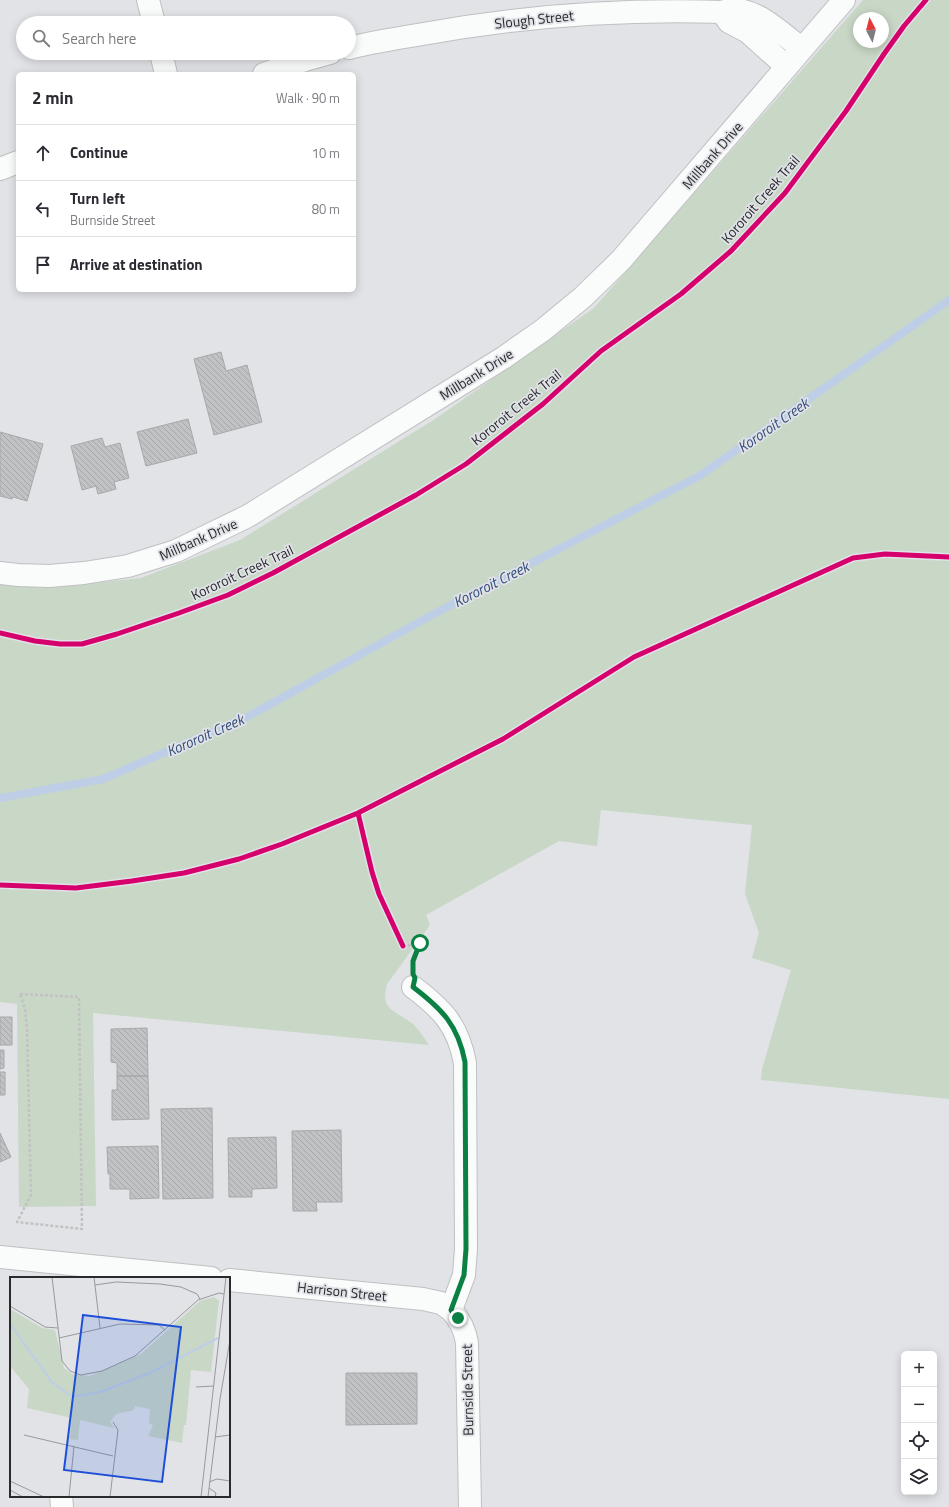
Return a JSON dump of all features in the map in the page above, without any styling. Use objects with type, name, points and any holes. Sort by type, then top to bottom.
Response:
[{"type":"street","points":[[148,0],[152,16]]},
{"type":"street","name":"Millbank Drive","points":[[0,573],[49,576],[84,573],[128,566],[176,551],[248,516],[503,358],[543,330],[583,297],[620,260],[844,0]]},
{"type":"street","name":"Slough Street","points":[[356,47],[455,28],[531,19],[625,11],[722,12],[734,9],[745,10],[760,17],[802,49]]},
{"type":"street","points":[[722,12],[729,22],[748,32],[787,67]]},
{"type":"street","points":[[163,60],[166,72]]},
{"type":"street","points":[[270,72],[305,60]]},
{"type":"street","points":[[0,169],[16,163]]},
{"type":"street","points":[[413,987],[434,1003],[446,1016],[462,1047],[465,1062],[466,1249],[464,1275],[451,1310]]},
{"type":"street","points":[[0,1257],[46,1270],[191,1277]]},
{"type":"street","name":"Harrison Street","points":[[230,1280],[423,1299],[441,1303],[451,1310]]},
{"type":"street","name":"Burnside Street","points":[[451,1310],[458,1318],[465,1331],[467,1343],[470,1507]]},
{"type":"path","points":[[400,940],[403,946],[411,945],[416,940],[420,943],[413,961],[413,974],[415,978],[413,987]]},
{"type":"path","points":[[16,989],[20,994],[25,1009],[27,1028],[31,1195],[17,1222],[82,1229],[79,997],[20,994]]},
{"type":"green space","points":[[863,0],[949,0],[949,1099],[761,1080],[762,1069],[791,970],[752,958],[759,933],[745,894],[752,825],[601,810],[597,846],[559,841],[426,915],[430,925],[387,984],[385,993],[388,1006],[414,1025],[429,1045],[93,1013],[96,1206],[19,1207],[17,1004],[0,1002],[0,584],[45,588],[141,578],[240,540],[435,419],[594,308]]},
{"type":"building","points":[[221,352],[226,371],[247,365],[262,422],[214,435],[194,359]]},
{"type":"building","points":[[188,419],[197,453],[146,466],[137,432]]},
{"type":"building","points":[[0,432],[43,444],[27,501],[13,497],[12,499],[0,496]]},
{"type":"building","points":[[102,438],[105,447],[120,443],[129,478],[114,482],[116,489],[98,494],[96,486],[82,490],[71,446]]},
{"type":"building","points":[[0,1017],[12,1017],[12,1045],[0,1045]]},
{"type":"building","points":[[147,1028],[148,1076],[117,1076],[117,1063],[111,1062],[111,1029]]},
{"type":"building","points":[[0,1050],[4,1050],[4,1068],[0,1069]]},
{"type":"building","points":[[0,1072],[5,1072],[5,1095],[0,1095]]},
{"type":"building","points":[[117,1076],[148,1076],[149,1119],[112,1120],[112,1090],[117,1090]]},
{"type":"building","points":[[212,1108],[213,1198],[163,1199],[161,1109]]},
{"type":"building","points":[[341,1130],[342,1202],[316,1202],[317,1211],[293,1211],[292,1131]]},
{"type":"building","points":[[0,1133],[11,1157],[0,1162]]},
{"type":"building","points":[[276,1137],[277,1188],[252,1189],[252,1197],[229,1197],[228,1138]]},
{"type":"building","points":[[158,1146],[159,1198],[130,1199],[130,1189],[110,1189],[107,1147]]},
{"type":"building","points":[[346,1373],[417,1373],[417,1424],[346,1425]]},
{"type":"waterway","name":"Kororoit Creek","points":[[0,798],[103,779],[247,717],[441,610],[701,475],[949,300]]},
{"type":"cycle path","name":"Kororoit Creek Trail","points":[[0,633],[35,641],[60,644],[82,644],[179,613],[228,595],[273,573],[416,495],[466,464],[543,404],[601,351],[681,294],[731,251],[785,193],[846,111],[904,26],[926,0]]},
{"type":"cycle path","points":[[0,885],[76,888],[184,873],[239,859],[282,844],[358,813],[503,739],[634,657],[853,558],[885,554],[949,557]]},
{"type":"cycle path","points":[[358,813],[372,872],[379,894],[403,946]]},
{"type":"route","points":[[420,943],[413,961],[413,974],[415,978],[413,987],[434,1003],[446,1016],[462,1047],[465,1062],[466,1249],[464,1275],[451,1310],[458,1318]]}]
